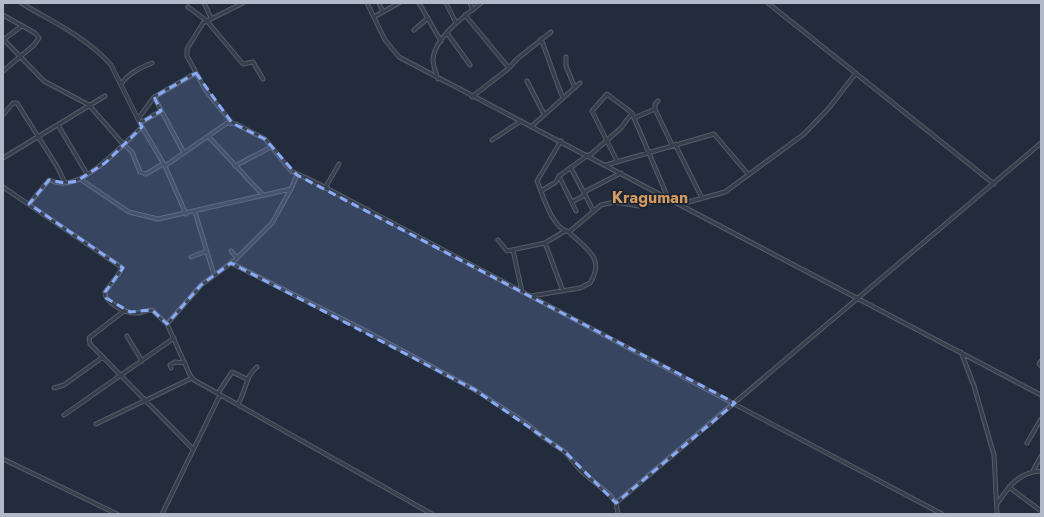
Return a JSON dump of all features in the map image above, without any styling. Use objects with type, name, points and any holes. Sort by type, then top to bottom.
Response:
[{"type":"street","points":[[21,3],[78,37],[104,56],[111,65],[142,127],[164,165],[186,214]]},
{"type":"street","points":[[204,3],[211,18]]},
{"type":"street","points":[[243,3],[207,21],[197,31],[187,49],[187,56],[206,91],[232,123],[265,139],[291,171],[735,403],[936,513],[942,514]]},
{"type":"street","points":[[367,3],[389,46],[398,57],[438,79],[588,155],[1041,395]]},
{"type":"street","points":[[379,3],[383,12]]},
{"type":"street","points":[[374,16],[399,3]]},
{"type":"street","points":[[419,3],[441,41]]},
{"type":"street","points":[[446,3],[456,23]]},
{"type":"street","points":[[470,3],[473,10]]},
{"type":"street","points":[[438,79],[433,61],[441,41],[456,23],[481,3]]},
{"type":"street","points":[[768,3],[994,184]]},
{"type":"street","points":[[188,7],[207,21],[243,64],[253,62],[263,79]]},
{"type":"street","points":[[3,15],[35,33],[39,38],[21,57],[3,71]]},
{"type":"street","points":[[465,15],[509,68]]},
{"type":"street","points":[[414,30],[428,18]]},
{"type":"street","points":[[22,26],[4,40],[44,81],[89,105],[123,144],[132,152],[138,170],[142,174],[149,173],[164,165],[209,137],[226,123],[232,123]]},
{"type":"street","points":[[472,96],[509,68],[517,59],[551,32]]},
{"type":"street","points":[[447,33],[470,64]]},
{"type":"street","points":[[541,39],[552,67],[553,76],[563,98]]},
{"type":"street","points":[[566,57],[566,66],[576,88]]},
{"type":"street","points":[[121,84],[126,77],[152,63]]},
{"type":"street","points":[[681,204],[725,192],[804,134],[829,108],[856,72]]},
{"type":"street","points":[[138,119],[154,97],[196,73]]},
{"type":"street","points":[[527,81],[544,114]]},
{"type":"street","points":[[532,126],[580,83]]},
{"type":"street","points":[[617,161],[592,111],[605,95],[609,95],[632,113],[650,152],[667,197]]},
{"type":"street","points":[[3,158],[105,96]]},
{"type":"street","points":[[154,97],[184,153]]},
{"type":"street","points":[[658,101],[655,104],[655,109],[702,198]]},
{"type":"street","points":[[3,114],[13,103],[17,103],[58,168],[65,184]]},
{"type":"street","points":[[634,118],[655,109]]},
{"type":"street","points":[[140,123],[161,111]]},
{"type":"street","points":[[541,191],[556,182],[559,176],[606,141],[621,128],[632,113]]},
{"type":"street","points":[[492,140],[521,121]]},
{"type":"street","points":[[58,125],[87,174]]},
{"type":"street","points":[[29,204],[49,180],[65,184],[80,179],[105,163],[142,127]]},
{"type":"street","points":[[606,165],[714,134],[748,174]]},
{"type":"street","points":[[209,137],[262,194],[266,195]]},
{"type":"street","points":[[531,296],[586,287],[594,276],[596,268],[595,259],[569,232],[565,231],[552,216],[537,181],[538,177],[561,141]]},
{"type":"street","points":[[616,503],[1041,143]]},
{"type":"street","points":[[235,166],[271,147]]},
{"type":"street","points":[[325,188],[339,164]]},
{"type":"street","points":[[571,168],[593,210]]},
{"type":"street","points":[[572,202],[622,173]]},
{"type":"street","points":[[167,324],[201,286],[237,258],[276,218],[297,174]]},
{"type":"street","points":[[559,176],[576,211]]},
{"type":"street","points":[[80,179],[129,212],[158,219],[195,212],[291,189]]},
{"type":"street","points":[[3,187],[121,267],[120,272],[105,295],[108,300],[124,311],[135,314],[152,310],[167,324],[192,378],[432,514]]},
{"type":"street","points":[[569,232],[593,210],[608,203],[639,206],[667,197]]},
{"type":"street","points":[[195,212],[214,275]]},
{"type":"street","points":[[498,240],[505,250],[513,250],[545,243],[565,231]]},
{"type":"street","points":[[545,243],[563,291]]},
{"type":"street","points":[[513,250],[522,292]]},
{"type":"street","points":[[191,257],[207,251]]},
{"type":"street","points":[[231,251],[237,258]]},
{"type":"street","points":[[231,263],[362,329],[475,390],[526,423],[540,435],[559,447],[580,470],[610,495],[616,503],[618,514]]},
{"type":"street","points":[[124,311],[89,338],[90,344],[146,399],[193,449]]},
{"type":"street","points":[[127,336],[142,361]]},
{"type":"street","points":[[64,415],[174,338]]},
{"type":"street","points":[[961,352],[974,386],[994,454],[997,514]]},
{"type":"street","points":[[54,388],[64,385],[103,357]]},
{"type":"street","points":[[1041,361],[1039,364],[1041,366]]},
{"type":"street","points":[[170,368],[170,365],[175,362],[185,363]]},
{"type":"street","points":[[238,404],[244,394],[247,379],[257,367]]},
{"type":"street","points":[[162,514],[230,373],[234,372],[247,379]]},
{"type":"street","points":[[96,424],[192,378]]},
{"type":"street","points":[[1027,443],[1041,419]]},
{"type":"street","points":[[1033,471],[1041,456]]},
{"type":"street","points":[[3,459],[117,514]]},
{"type":"street","points":[[996,505],[1014,481],[1033,471],[1041,471]]},
{"type":"street","points":[[1009,487],[1041,511]]},
{"type":"highlighted area","points":[[196,73],[232,123],[265,139],[297,175],[735,403],[616,503],[565,452],[475,390],[231,263],[201,285],[167,324],[152,310],[130,312],[106,298],[105,292],[123,268],[29,204],[49,180],[65,183],[77,181],[105,163],[142,127],[140,123],[161,111],[154,97]]},
{"type":"district","name":"Kraguman","points":[[650,197]]}]
